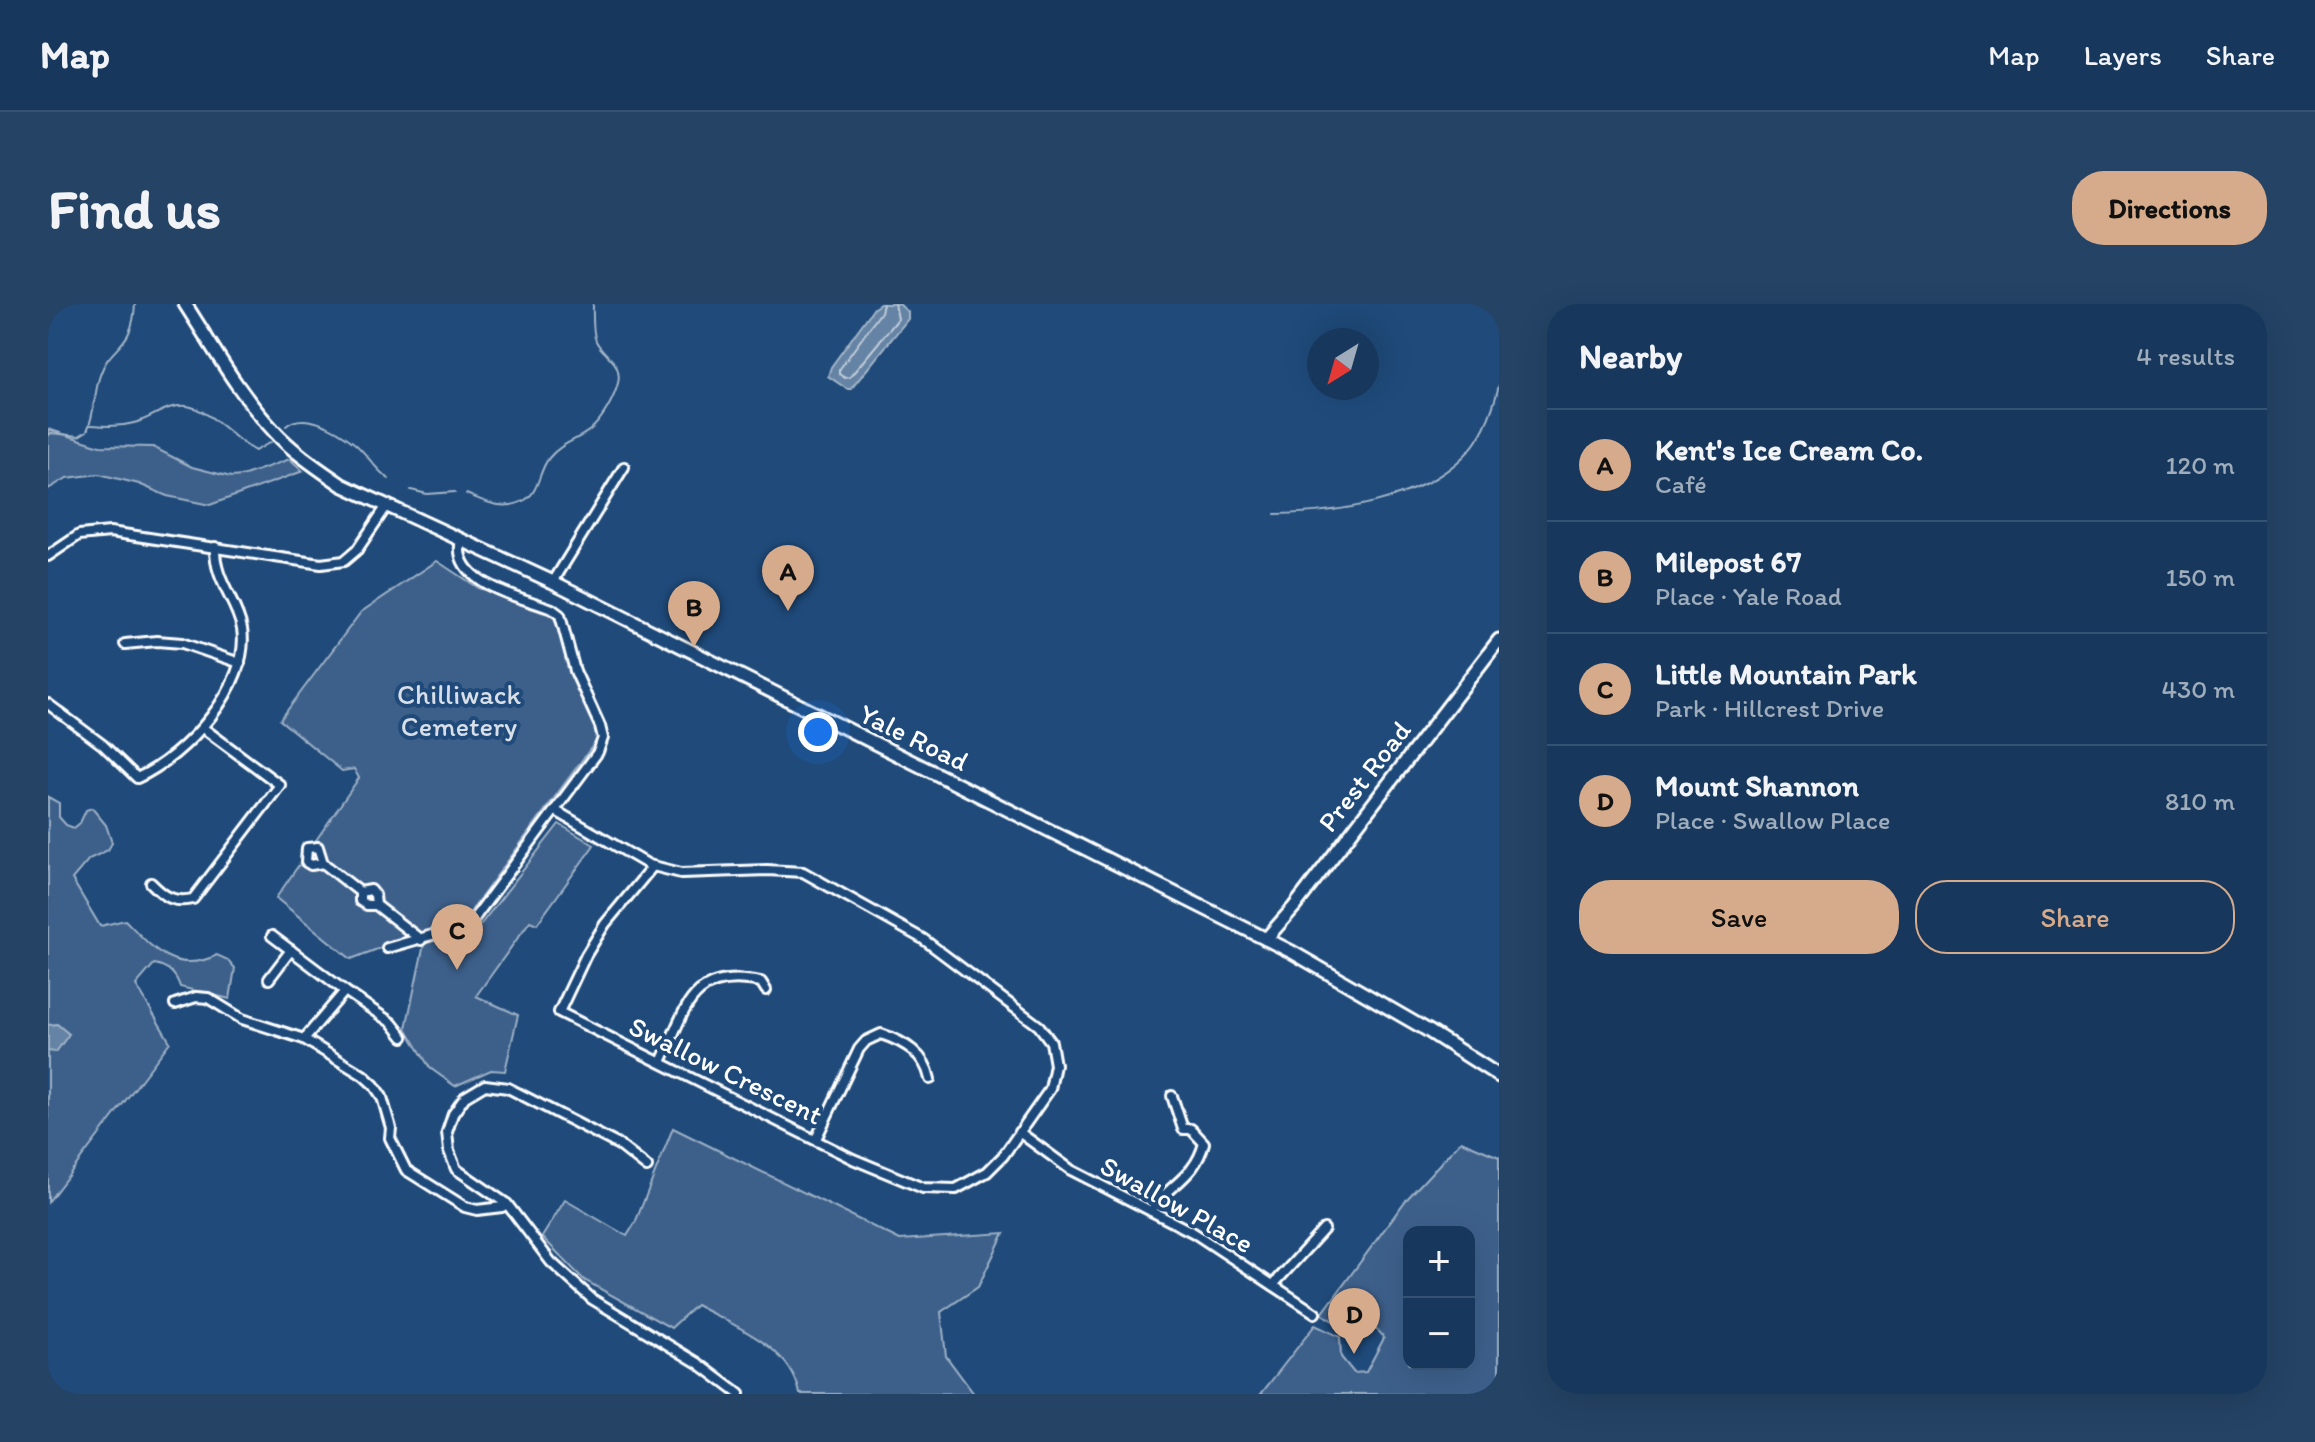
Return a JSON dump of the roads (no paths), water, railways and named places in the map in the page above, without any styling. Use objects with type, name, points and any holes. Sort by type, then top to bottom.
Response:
[{"type":"main road","name":"Yale Road","points":[[185,304],[273,431],[321,470],[386,507],[553,582],[1266,939],[1349,984],[1499,1076]]},
{"type":"main road","name":"Prest Road","points":[[1266,939],[1499,640]]},
{"type":"street","points":[[553,582],[624,467]]},
{"type":"street","points":[[48,556],[79,535],[110,532],[321,564],[344,561],[357,550],[386,507]]},
{"type":"street","points":[[387,948],[470,924],[556,811],[598,752],[603,738],[575,671],[560,615],[538,603],[488,586],[463,562],[458,552],[461,540]]},
{"type":"street","points":[[48,704],[103,745],[137,778],[165,764],[203,728],[240,663],[242,626],[214,561],[215,547]]},
{"type":"street","points":[[125,644],[157,641],[182,643],[240,663]]},
{"type":"street","points":[[151,883],[166,897],[179,902],[193,899],[280,785],[203,728]]},
{"type":"street","points":[[556,811],[653,866]]},
{"type":"street","points":[[323,863],[360,892],[360,901],[376,905],[421,940]]},
{"type":"street","name":"Swallow Crescent","points":[[653,866],[681,873],[803,872],[923,939],[1039,1026],[1051,1042],[1055,1065],[1050,1089],[1019,1132],[987,1172],[956,1189],[923,1188],[853,1159],[661,1062],[559,1012],[586,955],[605,924],[653,866]]},
{"type":"street","points":[[272,936],[392,1023],[403,1037]]},
{"type":"street","points":[[269,979],[291,950]]},
{"type":"street","points":[[661,1062],[688,1002],[705,986],[722,979],[746,979],[761,982],[766,990]]},
{"type":"street","points":[[304,1039],[345,991]]},
{"type":"street","points":[[175,1004],[196,997],[208,998],[242,1019],[304,1039],[374,1085],[382,1097],[391,1128],[390,1138],[406,1170],[465,1207],[477,1210],[507,1204]]},
{"type":"street","points":[[816,1139],[859,1049],[866,1041],[881,1034],[900,1040],[926,1062],[930,1079]]},
{"type":"street","points":[[647,1167],[619,1145],[508,1088],[485,1085],[465,1097],[453,1114],[447,1132],[449,1151],[456,1169],[507,1204],[551,1262],[592,1299],[698,1363],[739,1394]]},
{"type":"street","points":[[1151,1211],[1159,1200],[1190,1174],[1200,1159],[1204,1143],[1191,1129],[1183,1129],[1172,1096]]},
{"type":"street","name":"Swallow Place","points":[[1019,1132],[1062,1165],[1194,1233],[1315,1313]]},
{"type":"street","points":[[1273,1285],[1324,1229]]},
{"type":"water","points":[[880,304],[899,304],[908,312],[908,319],[851,389],[847,389],[828,376],[831,367]]},
{"type":"water","points":[[57,1024],[69,1034],[56,1052],[48,1051],[48,1025]]},
{"type":"waterway","points":[[48,436],[51,433],[79,436],[87,431],[100,375],[109,357],[126,339],[135,304]]},
{"type":"waterway","points":[[466,494],[502,505],[525,500],[533,492],[554,453],[590,430],[603,415],[614,396],[619,375],[615,364],[596,341],[593,304]]},
{"type":"waterway","points":[[1275,514],[1324,511],[1376,502],[1424,484],[1445,472],[1477,441],[1499,385]]},
{"type":"waterway","points":[[90,425],[128,424],[166,409],[187,406],[205,413],[255,451],[271,442]]},
{"type":"waterway","points":[[286,426],[302,420],[330,428],[359,447],[389,479]]},
{"type":"waterway","points":[[411,490],[427,494],[455,492]]},
{"type":"place","name":"Kent's Ice Cream Co.","points":[[788,611]]},
{"type":"place","name":"Milepost 67","points":[[694,647]]},
{"type":"place","name":"Little Mountain Park","points":[[457,970]]},
{"type":"place","name":"Mount Shannon","points":[[1354,1354]]},
{"type":"park label","name":"Chilliwack Cemetery","points":[[459,710]]}]
